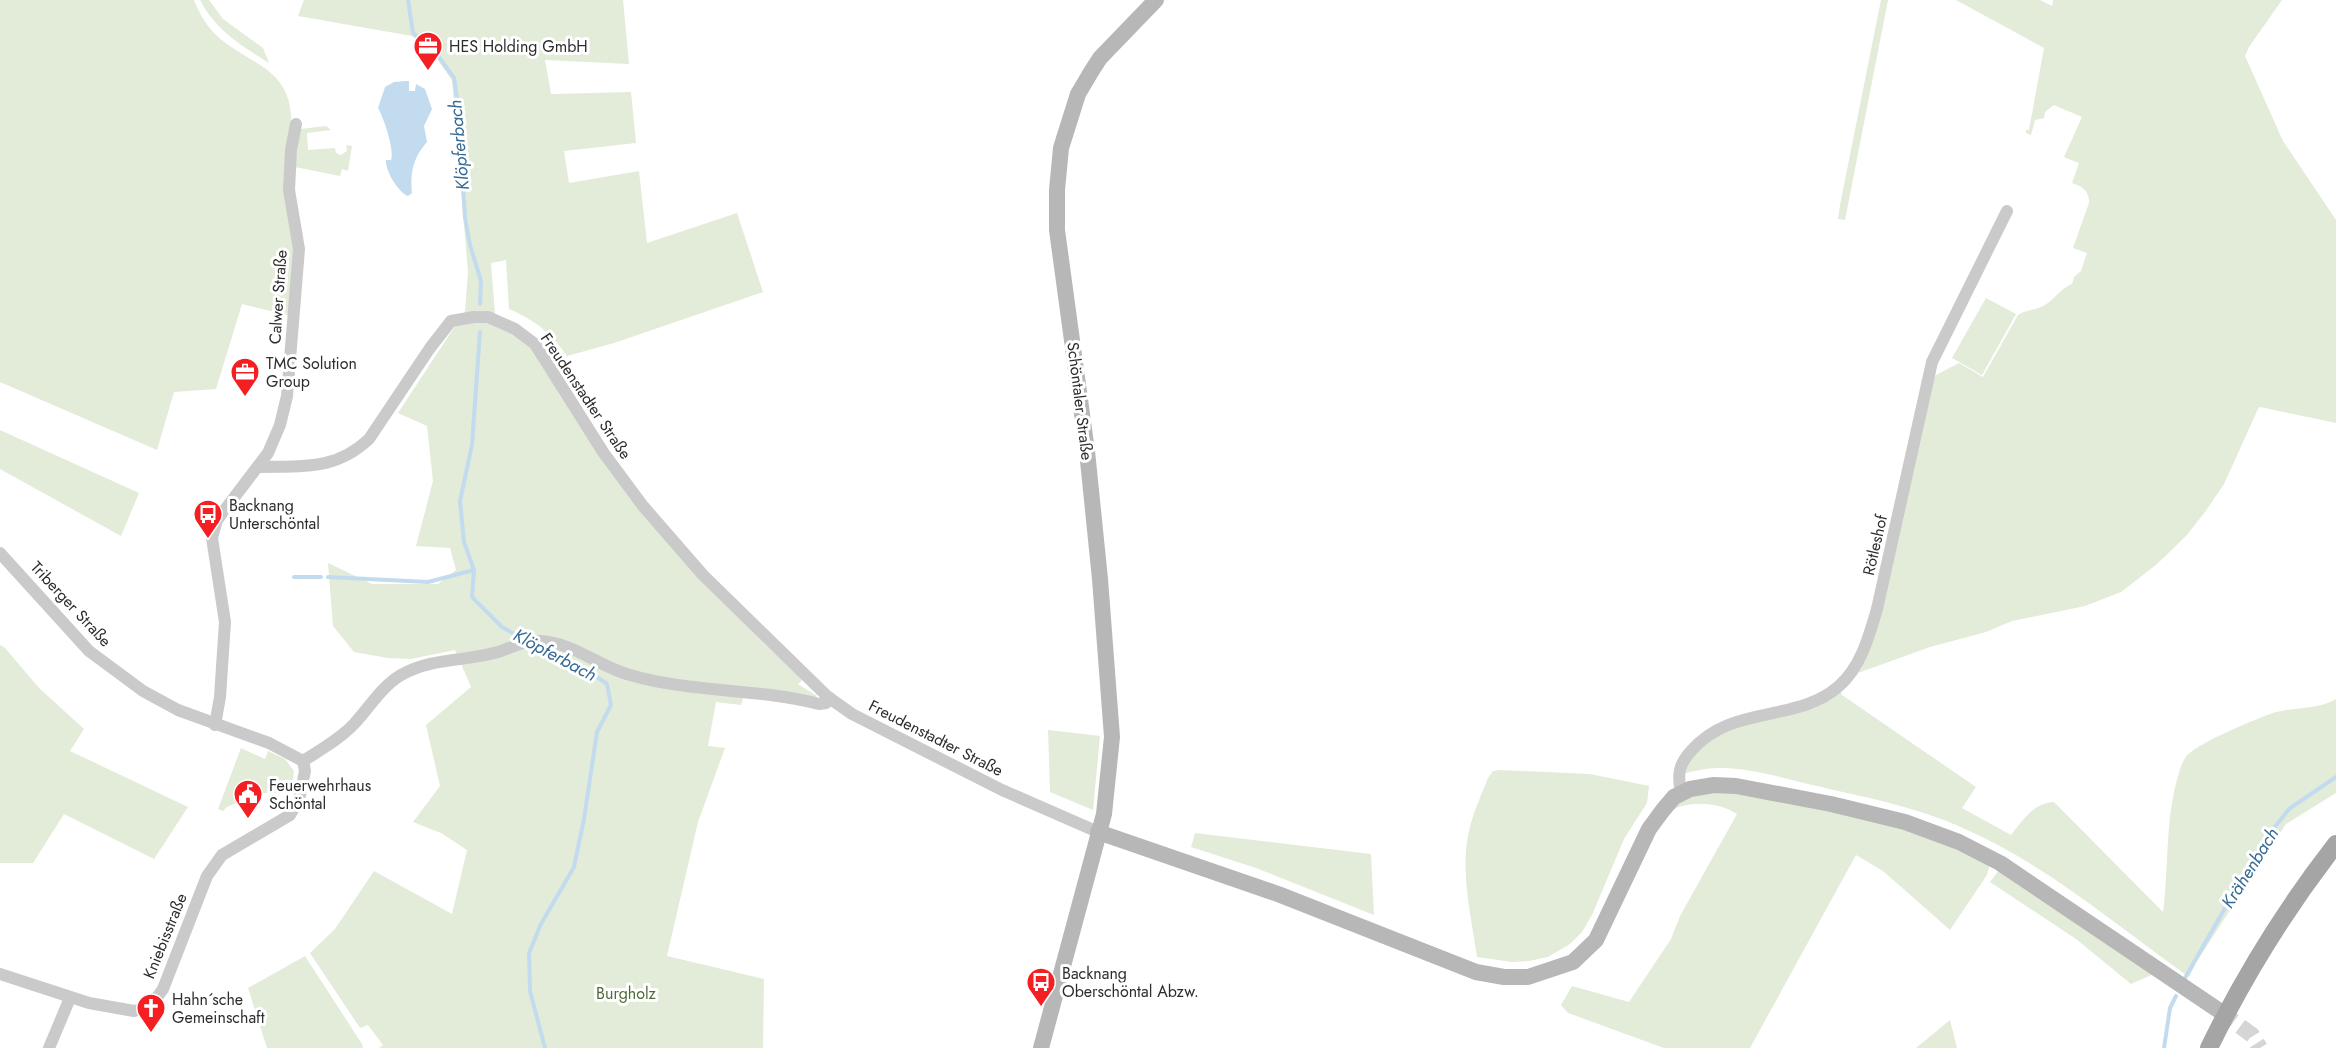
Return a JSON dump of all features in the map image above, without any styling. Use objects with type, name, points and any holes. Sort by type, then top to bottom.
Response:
[{"type":"main road","points":[[2209,1048],[2251,968],[2336,844]]},
{"type":"street","name":"Schöntaler Straße","points":[[1041,1048],[1104,814],[1112,737],[1100,579],[1078,378],[1057,230],[1057,190],[1061,148],[1074,105],[1100,58],[1156,0]]},
{"type":"street","name":"Calwer Straße","points":[[259,467],[280,425],[286,396],[299,249],[289,190],[289,172],[296,124]]},
{"type":"street","name":"Rötleshof","points":[[1681,792],[1678,780],[1681,764],[1708,735],[1738,720],[1791,709],[1815,700],[1838,687],[1853,670],[1865,645],[1877,609],[1932,362],[2007,211]]},
{"type":"street","name":"Freudenstadter Straße","points":[[259,467],[328,464],[346,457],[369,439],[430,348],[451,321],[474,317],[501,322],[535,344],[603,452],[643,506],[688,558],[830,698],[863,719],[1002,790],[1098,832]]},
{"type":"street","points":[[259,467],[222,513],[213,528],[212,538],[225,622],[220,697],[215,725],[269,743],[303,761],[353,726],[399,676],[419,666],[445,659],[474,657],[531,641],[562,645],[628,675],[666,683],[750,691],[819,704],[826,703],[830,698]]},
{"type":"street","name":"Triberger Straße","points":[[0,553],[89,651],[143,691],[178,710],[215,725]]},
{"type":"street","name":"Kniebisstraße","points":[[0,974],[70,998],[134,1011],[150,1007],[163,989],[207,876],[222,855],[240,842],[290,814],[299,800],[305,771],[303,761]]},
{"type":"street","points":[[1098,832],[1278,894],[1476,972],[1504,977],[1527,977],[1573,962],[1596,940],[1649,829],[1663,810],[1681,792],[1714,785],[1737,786],[1831,804],[1905,822],[1959,842],[2000,863],[2221,1012]]},
{"type":"street","points":[[50,1048],[70,998]]},
{"type":"green space","points":[[0,0],[194,0],[202,17],[213,32],[276,78],[288,100],[291,115],[295,249],[291,316],[242,304],[216,389],[174,392],[157,450],[0,382]]},
{"type":"green space","points":[[200,0],[209,0],[223,19],[263,48],[269,63],[221,29]]},
{"type":"green space","name":"Burgholz","points":[[304,0],[623,0],[629,64],[545,60],[551,94],[631,92],[636,143],[564,151],[569,183],[639,171],[647,243],[737,213],[763,292],[614,343],[567,356],[542,328],[509,309],[506,260],[491,263],[496,327],[513,334],[531,347],[700,578],[803,679],[798,684],[817,696],[813,699],[747,687],[741,705],[716,702],[708,746],[725,748],[698,822],[667,956],[764,979],[763,1048],[379,1048],[383,1045],[368,1025],[360,1028],[310,953],[335,929],[374,871],[452,914],[467,850],[441,833],[413,822],[440,786],[426,725],[471,687],[455,650],[411,659],[388,658],[354,652],[333,626],[328,563],[372,584],[438,584],[456,570],[450,548],[416,546],[433,481],[427,426],[398,413],[465,311],[468,272],[452,80],[431,51],[412,36],[298,16]]},
{"type":"green space","points":[[1881,0],[1888,0],[1845,220],[1838,219],[1840,205]]},
{"type":"green space","points":[[1956,0],[2040,0],[2052,6],[2053,0],[2282,0],[2245,56],[2283,141],[2336,220],[2336,423],[2260,407],[2224,484],[2205,512],[2186,536],[2157,564],[2121,592],[2085,606],[2012,621],[1986,632],[1930,647],[1858,673],[1862,667],[1930,382],[1936,375],[1959,363],[1983,377],[2018,315],[2045,305],[2072,284],[2074,277],[2081,271],[2087,253],[2073,248],[2089,203],[2088,195],[2082,188],[2072,183],[2079,163],[2064,157],[2082,117],[2054,105],[2045,112],[2044,118],[2035,120],[2031,135],[2026,133],[2026,130],[2029,130],[2044,48]]},
{"type":"green space","points":[[326,126],[331,130],[307,133],[308,150],[335,148],[336,153],[341,155],[347,151],[346,145],[352,146],[348,171],[342,169],[340,176],[295,167],[300,129]]},
{"type":"green space","points":[[1986,298],[2016,314],[1982,375],[1952,358]]},
{"type":"green space","points":[[0,430],[139,493],[121,536],[0,469]]},
{"type":"green space","points":[[0,645],[39,688],[84,729],[70,751],[188,807],[154,859],[64,814],[33,863],[0,863]]},
{"type":"green space","points":[[1840,690],[1842,695],[1976,787],[1962,808],[2011,835],[2034,809],[2054,802],[2163,912],[2173,796],[2181,766],[2190,752],[2224,733],[2270,714],[2312,707],[2336,699],[2336,793],[2286,824],[2197,961],[2189,977],[2053,878],[1995,844],[1947,821],[1892,804],[1755,771],[1714,768],[1682,774],[1684,767],[1711,735]]},
{"type":"green space","points":[[1048,730],[1100,736],[1093,810],[1050,792]]},
{"type":"green space","points":[[241,748],[265,759],[268,751],[285,759],[294,771],[292,786],[288,793],[259,793],[223,811],[218,809]]},
{"type":"green space","points":[[1493,771],[1590,774],[1649,786],[1647,803],[1624,839],[1592,915],[1582,932],[1570,944],[1548,957],[1529,961],[1512,962],[1477,957],[1469,908],[1466,859],[1470,827],[1488,778]]},
{"type":"green space","points":[[1725,788],[1905,827],[1990,864],[1987,875],[1950,930],[1883,871],[1856,855],[1750,1048],[1664,1048],[1568,1013],[1561,1005],[1572,986],[1629,1002],[1671,939],[1680,916],[1737,814],[1720,807],[1702,804],[1683,806],[1667,813],[1687,795]]},
{"type":"green space","points":[[1195,833],[1371,854],[1374,915],[1256,868],[1191,847]]},
{"type":"green space","points":[[1999,870],[2156,973],[2131,984],[2076,939],[1990,882]]},
{"type":"green space","points":[[305,956],[363,1048],[267,1048],[248,988]]},
{"type":"green space","points":[[1950,1020],[1957,1048],[1916,1048]]},
{"type":"water","points":[[409,81],[409,91],[415,91],[416,84],[425,89],[432,109],[424,126],[427,142],[416,160],[412,172],[412,193],[408,196],[397,186],[386,165],[386,160],[391,160],[392,156],[390,142],[378,108],[385,87],[394,82]]},
{"type":"waterway","name":"Klöpferbach","points":[[408,0],[413,33],[434,50],[454,78],[459,112],[456,134],[461,155],[465,218],[470,245],[481,281],[480,304]]},
{"type":"waterway","name":"Klöpferbach","points":[[480,332],[472,445],[460,501],[464,542],[474,570],[472,597],[502,627],[523,639]]},
{"type":"waterway","points":[[328,577],[428,582],[474,570]]},
{"type":"waterway","points":[[294,577],[321,577]]},
{"type":"waterway","name":"Klöpferbach","points":[[535,646],[583,667],[607,684],[611,705],[597,732],[574,867],[541,924],[529,953],[530,991],[545,1048]]},
{"type":"waterway","name":"Krähenbach","points":[[2185,978],[2263,842],[2289,809],[2336,777]]},
{"type":"waterway","name":"Krähenbach","points":[[2164,1048],[2170,1008],[2176,996]]},
{"type":"tunnel","points":[[2221,1012],[2252,1035],[2260,1048]]},
{"type":"place","name":"HES Holding GmbH","points":[[428,72]]},
{"type":"place","name":"TMC Solution Group","points":[[245,398]]},
{"type":"place","name":"Backnang Unterschöntal","points":[[208,540]]},
{"type":"place","name":"Feuerwehrhaus Schöntal","points":[[248,820]]},
{"type":"place","name":"Backnang Oberschöntal Abzw.","points":[[1041,1008]]},
{"type":"place","name":"Hahn´sche Gemeinschaft","points":[[151,1034]]}]
